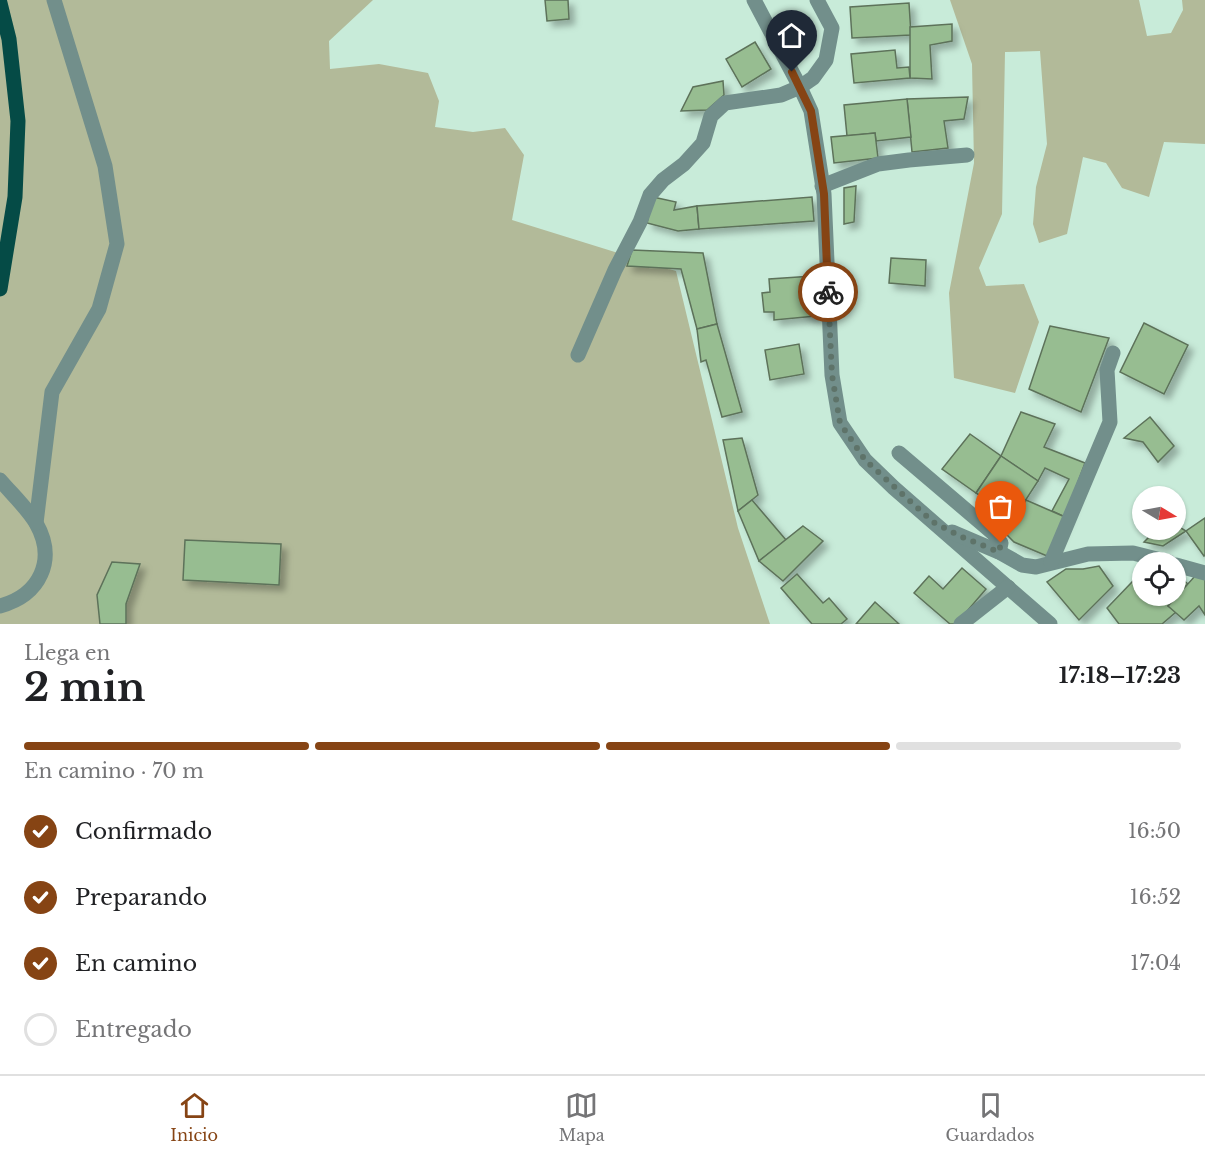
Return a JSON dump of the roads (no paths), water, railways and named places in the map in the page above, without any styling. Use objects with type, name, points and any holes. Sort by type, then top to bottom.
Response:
[{"type":"main road","points":[[0,3],[9,39],[18,121],[15,197],[0,289]]},
{"type":"street","points":[[36,523],[52,392],[99,309],[117,244],[105,166],[54,0]]},
{"type":"street","points":[[754,0],[801,87],[811,111],[822,186],[832,375],[840,423],[865,460],[1050,624]]},
{"type":"street","points":[[578,355],[615,270],[640,222],[650,195],[703,143],[711,116],[725,102],[780,95],[801,87],[813,78],[826,60],[832,28],[817,0]]},
{"type":"street","points":[[822,186],[878,164],[967,155]]},
{"type":"street","points":[[1050,562],[1110,422],[1107,370],[1113,353]]},
{"type":"street","points":[[899,453],[993,533],[1001,543],[999,552]]},
{"type":"street","points":[[0,480],[36,523],[45,550],[42,572],[32,591],[15,602],[0,606]]},
{"type":"street","points":[[933,522],[1022,565],[1036,567],[1088,554],[1132,553]]},
{"type":"street","points":[[1186,567],[1205,573]]},
{"type":"street","points":[[961,624],[1008,587]]}]
